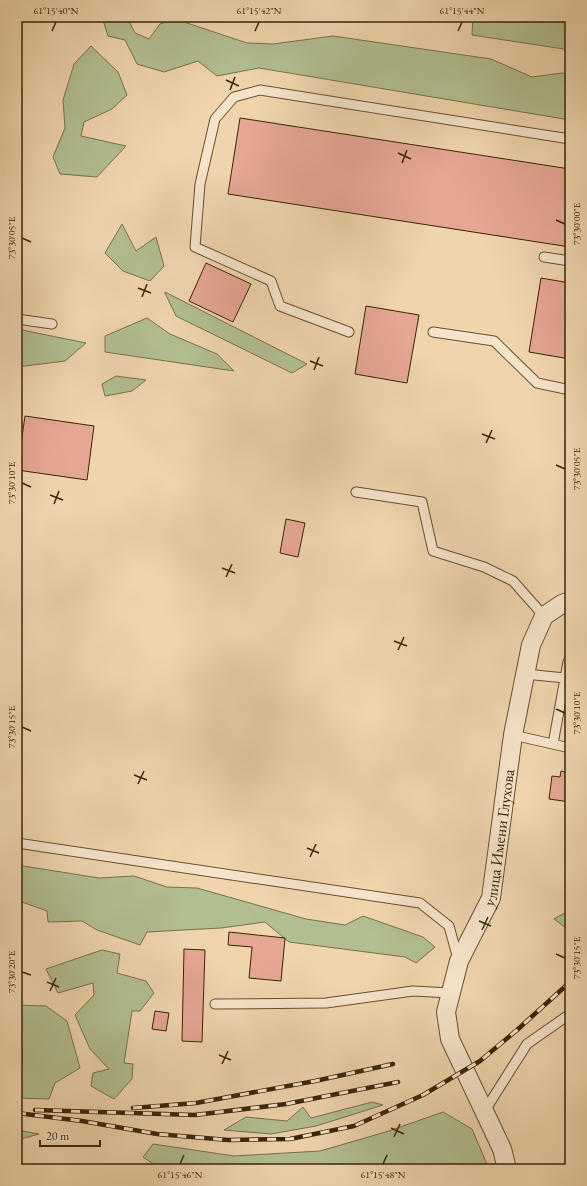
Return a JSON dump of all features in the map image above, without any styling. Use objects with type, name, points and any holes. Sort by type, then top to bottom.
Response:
[{"type":"street","points":[[544,616],[562,604],[570,601]]},
{"type":"street","name":"улица Имени Глухова","points":[[507,1169],[502,1149],[450,1039],[446,1012],[459,961],[491,898],[513,735],[531,645],[544,616]]},
{"type":"lane","points":[[349,332],[280,306],[271,281],[195,247],[200,184],[215,119],[234,97],[260,90],[570,138]]},
{"type":"lane","points":[[544,257],[570,261]]},
{"type":"lane","points":[[17,319],[52,324]]},
{"type":"lane","points":[[433,332],[494,341],[537,383],[570,390]]},
{"type":"lane","points":[[356,492],[422,502],[433,551],[484,567],[513,581],[544,616]]},
{"type":"lane","points":[[553,744],[568,662],[570,662]]},
{"type":"lane","points":[[525,674],[565,678]]},
{"type":"lane","points":[[513,735],[570,748]]},
{"type":"lane","points":[[17,843],[420,903],[449,926],[459,961]]},
{"type":"lane","points":[[215,1004],[326,1003],[413,991],[450,993]]},
{"type":"lane","points":[[484,1112],[527,1044],[570,1014]]},
{"type":"green space","points":[[102,17],[127,17],[135,33],[149,39],[160,24],[175,19],[247,43],[273,44],[333,36],[491,59],[532,77],[562,73],[570,75],[570,120],[259,68],[217,76],[198,61],[164,72],[137,64],[125,40],[108,36]]},
{"type":"green space","points":[[473,17],[485,17],[513,22],[508,17],[570,17],[570,50],[472,35]]},
{"type":"green space","points":[[91,46],[118,72],[127,95],[112,109],[84,122],[81,136],[126,146],[97,177],[60,174],[53,157],[65,128],[63,100],[74,64]]},
{"type":"green space","points":[[122,224],[136,251],[156,237],[164,266],[150,281],[123,271],[105,253]]},
{"type":"green space","points":[[165,293],[307,364],[292,373],[176,316]]},
{"type":"green space","points":[[147,318],[170,334],[217,354],[234,371],[105,352],[105,336]]},
{"type":"green space","points":[[17,329],[86,343],[65,361],[17,367]]},
{"type":"green space","points":[[116,376],[146,380],[132,391],[105,396],[102,384]]},
{"type":"green space","points":[[17,865],[99,878],[134,876],[167,887],[197,888],[306,919],[345,925],[363,916],[423,937],[435,947],[416,963],[405,957],[289,942],[265,922],[221,928],[147,932],[140,945],[97,930],[82,921],[48,922],[47,911],[19,901],[17,922]]},
{"type":"green space","points":[[570,910],[570,931],[554,919]]},
{"type":"green space","points":[[102,950],[120,954],[117,973],[146,981],[154,993],[140,1011],[132,1011],[124,1063],[133,1064],[132,1079],[114,1099],[91,1086],[93,1073],[109,1069],[90,1049],[75,1015],[94,995],[93,983],[58,993],[46,969]]},
{"type":"green space","points":[[17,1005],[46,1006],[67,1021],[80,1068],[55,1083],[49,1099],[17,1098]]},
{"type":"green space","points":[[372,1102],[383,1105],[316,1126],[271,1134],[224,1130],[246,1117],[287,1121],[303,1107],[311,1118]]},
{"type":"green space","points":[[443,1112],[472,1129],[489,1169],[188,1169],[186,1166],[156,1166],[143,1157],[153,1144],[234,1156],[320,1151],[389,1131]]},
{"type":"green space","points":[[17,1130],[39,1134],[17,1140]]},
{"type":"building","points":[[240,118],[570,169],[570,247],[228,194]]},
{"type":"building","points":[[206,263],[251,284],[233,322],[189,301]]},
{"type":"building","points":[[541,278],[570,283],[570,359],[529,352]]},
{"type":"building","points":[[366,306],[419,315],[407,383],[355,374]]},
{"type":"building","points":[[25,416],[94,426],[87,480],[17,470]]},
{"type":"building","points":[[286,519],[305,523],[298,557],[280,553]]},
{"type":"building","points":[[561,771],[570,773],[570,802],[549,799],[552,776],[560,777]]},
{"type":"building","points":[[229,932],[285,938],[281,981],[249,978],[252,947],[228,945]]},
{"type":"building","points":[[184,949],[205,950],[202,1042],[182,1041]]},
{"type":"building","points":[[155,1011],[169,1013],[166,1031],[152,1029]]},
{"type":"railway","points":[[17,1113],[82,1121],[157,1134],[228,1140],[290,1139],[354,1126],[423,1095],[480,1061],[570,982]]},
{"type":"railway","points":[[133,1108],[196,1103],[315,1081],[393,1064]]},
{"type":"railway","points":[[35,1110],[195,1115],[286,1104],[398,1082]]}]
